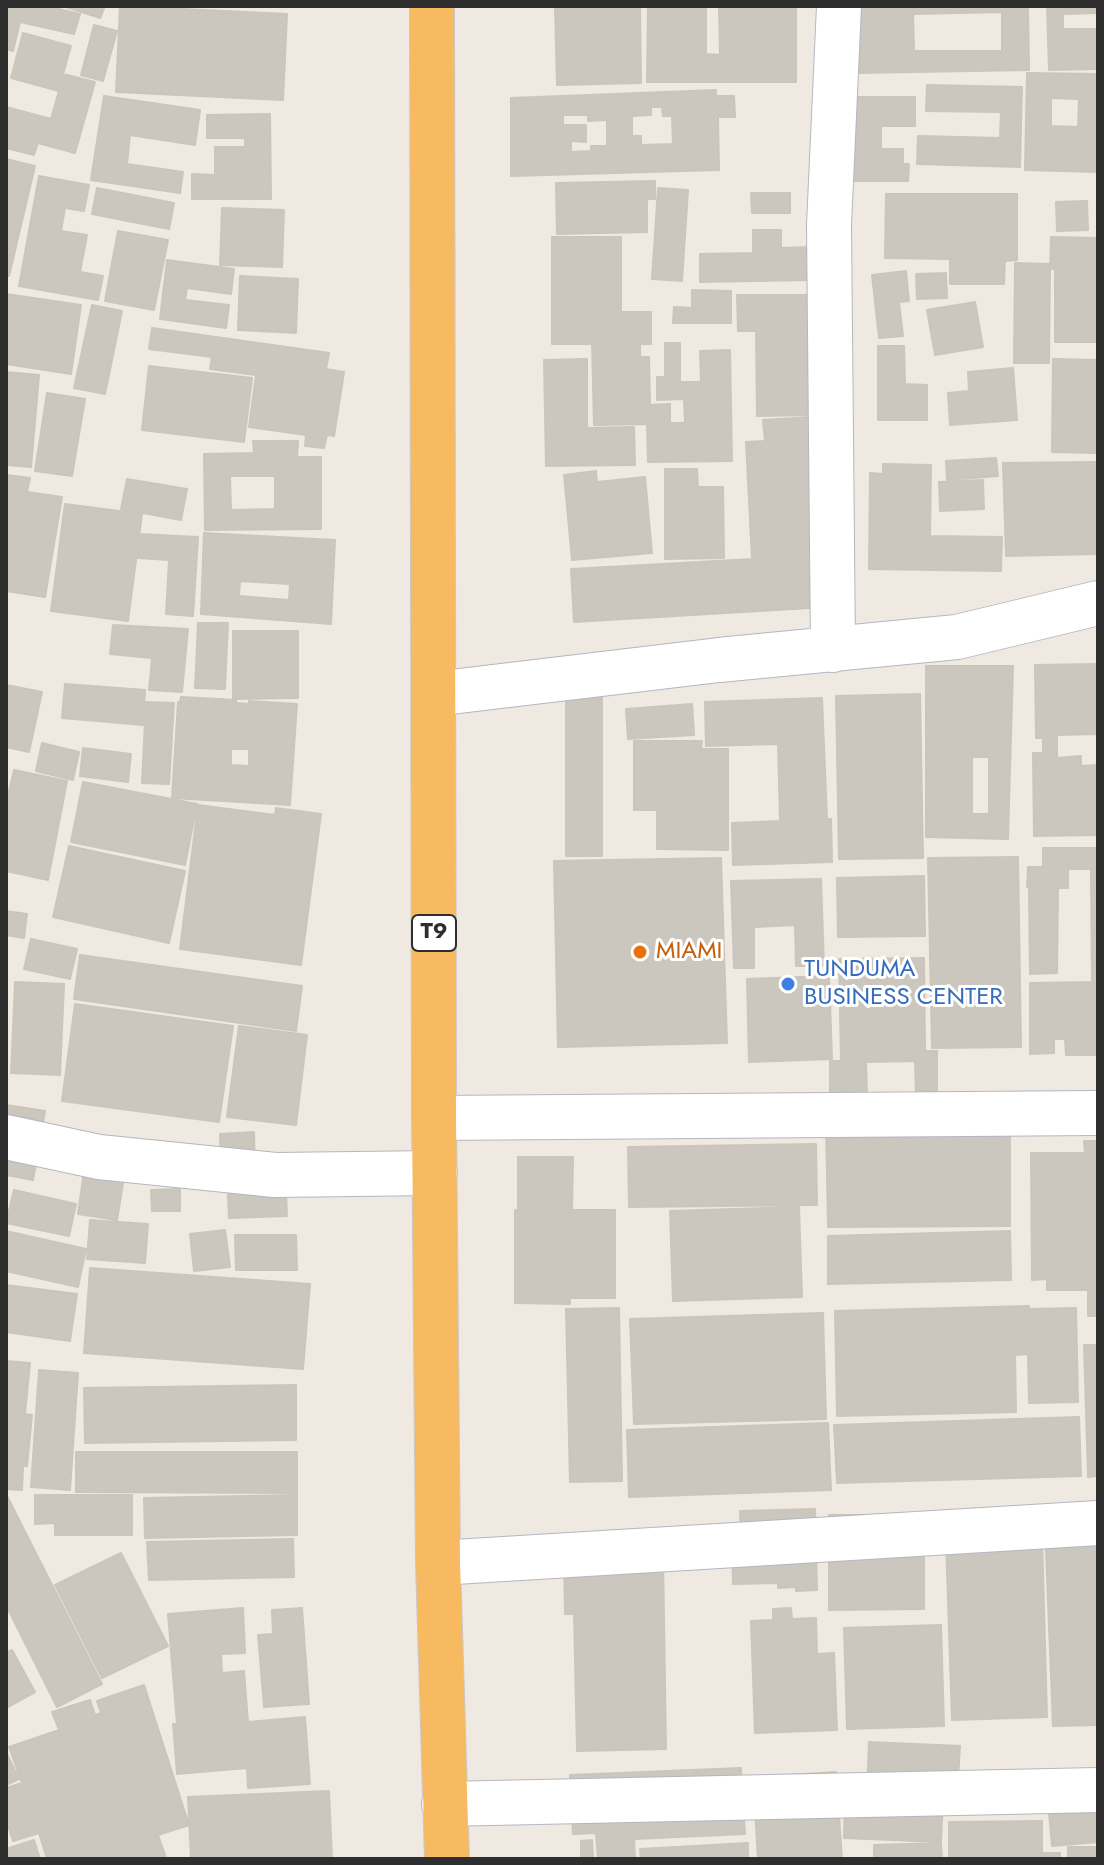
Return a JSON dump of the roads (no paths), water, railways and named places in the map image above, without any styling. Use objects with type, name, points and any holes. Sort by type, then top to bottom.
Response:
[{"type":"highway","name":"T9","points":[[432,6],[434,1118],[438,1563],[447,1859]]},
{"type":"street","points":[[833,650],[829,225],[839,6]]},
{"type":"street","points":[[434,694],[719,660],[957,637],[1098,603]]},
{"type":"street","points":[[434,1118],[1098,1113]]},
{"type":"street","points":[[6,1137],[99,1157],[261,1174],[435,1173]]},
{"type":"street","points":[[438,1563],[1098,1523]]},
{"type":"street","points":[[444,1804],[1098,1790]]},
{"type":"place","name":"MIAMI","points":[[640,952]]},
{"type":"place","name":"TUNDUMA BUSINESS CENTER","points":[[788,984]]}]
